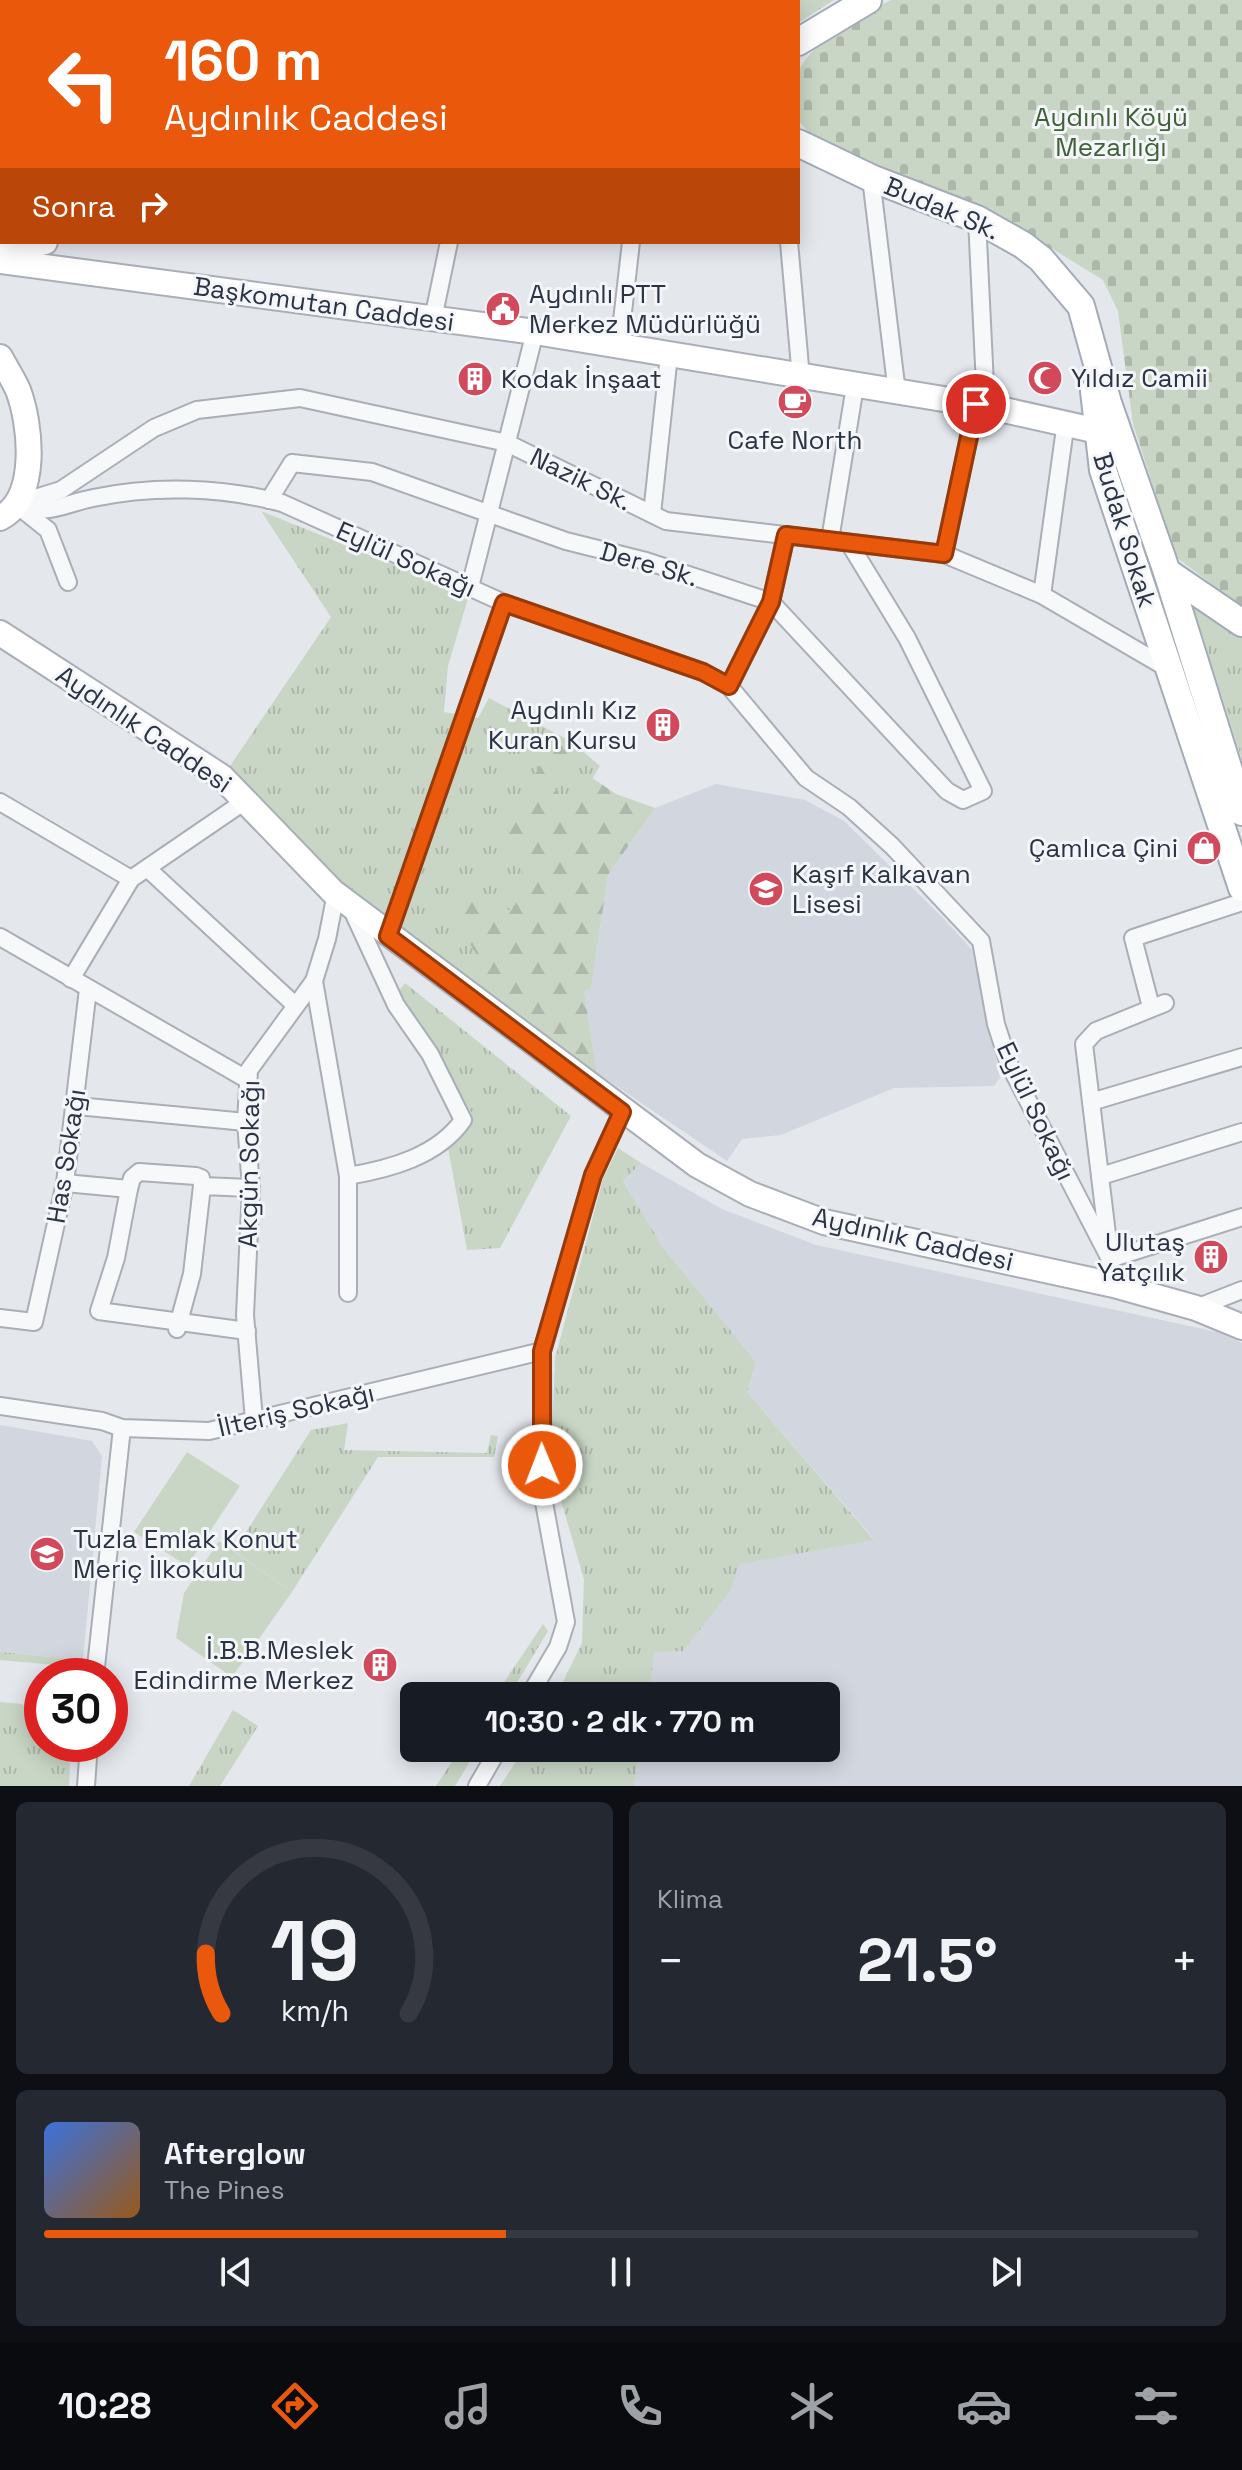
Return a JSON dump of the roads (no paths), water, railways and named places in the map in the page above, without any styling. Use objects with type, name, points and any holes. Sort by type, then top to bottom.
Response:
[{"type":"main road","points":[[800,41],[868,0]]},
{"type":"main road","points":[[800,55],[825,25]]},
{"type":"main road","points":[[800,144],[871,178]]},
{"type":"main road","points":[[800,159],[871,178]]},
{"type":"main road","name":"Budak Sk.","points":[[871,178],[977,219],[1023,245],[1067,288],[1087,318],[1094,352]]},
{"type":"main road","name":"Budak Sokak","points":[[1094,352],[1108,433],[1167,572],[1242,812]]},
{"type":"main road","name":"Budak Sokak","points":[[1108,433],[1103,470],[1242,888]]},
{"type":"main road","points":[[1167,572],[1242,623]]},
{"type":"street","points":[[871,178],[897,393]]},
{"type":"street","points":[[944,554],[981,405],[977,219]]},
{"type":"street","points":[[0,252],[36,244]]},
{"type":"street","points":[[433,319],[449,244]]},
{"type":"street","points":[[619,347],[631,244]]},
{"type":"street","points":[[789,244],[801,378]]},
{"type":"street","name":"Başkomutan Caddesi","points":[[0,261],[535,332],[801,378],[981,405],[1066,421],[1108,433]]},
{"type":"street","points":[[470,587],[535,332]]},
{"type":"street","points":[[652,514],[669,355]]},
{"type":"street","points":[[0,357],[17,389],[25,425],[26,480],[8,511],[48,530],[68,582]]},
{"type":"street","points":[[830,540],[855,386]]},
{"type":"street","name":"Nazik Sk.","points":[[8,511],[61,490],[154,428],[197,410],[300,398],[507,443],[666,521],[944,554],[1042,595],[1167,668]]},
{"type":"street","points":[[1042,595],[1066,421]]},
{"type":"street","name":"Dere Sk.","points":[[269,500],[292,463],[372,472],[489,511],[566,541],[646,561],[771,602],[947,791],[963,800],[983,791],[907,638],[849,543]]},
{"type":"street","name":"Eylül Sokağı","points":[[8,511],[43,512],[92,498],[207,489],[269,500],[504,603],[703,672],[729,686],[806,778],[849,807],[892,846],[981,941],[996,1024],[1009,1064],[1110,1259],[1114,1285]]},
{"type":"street","points":[[729,686],[771,602],[786,535]]},
{"type":"street","points":[[388,936],[504,603]]},
{"type":"street","name":"Aydınlık Caddesi","points":[[0,633],[222,777],[342,898],[388,936],[697,1165],[750,1194],[824,1222],[1114,1285],[1196,1308],[1242,1327]]},
{"type":"street","points":[[1157,636],[1193,659]]},
{"type":"street","points":[[71,979],[131,879],[245,801]]},
{"type":"street","points":[[0,802],[131,879]]},
{"type":"street","points":[[148,869],[295,1005]]},
{"type":"street","points":[[342,898],[396,1005],[430,1054],[463,1120],[451,1137],[421,1154],[379,1171],[348,1176]]},
{"type":"street","name":"Akgün Sokağı","points":[[254,1420],[246,1323],[251,1188],[246,1122],[249,1070],[314,981],[342,898]]},
{"type":"street","points":[[1242,902],[1133,938],[1158,1005],[1096,1031],[1084,1044],[1110,1259],[1242,1217]]},
{"type":"street","points":[[0,937],[248,1080]]},
{"type":"street","points":[[314,981],[348,1176],[348,1293]]},
{"type":"street","name":"Has Sokağı","points":[[0,1318],[34,1322],[65,1183],[77,1106],[88,989]]},
{"type":"street","points":[[1091,1102],[1242,1057]]},
{"type":"street","points":[[77,1106],[246,1122]]},
{"type":"street","points":[[537,1682],[558,1647],[566,1622],[543,1497],[542,1351],[593,1175],[622,1112]]},
{"type":"street","points":[[1101,1176],[1242,1132]]},
{"type":"street","points":[[178,1326],[192,1274],[201,1178],[139,1172],[132,1178],[116,1258],[99,1311],[178,1326],[246,1323]]},
{"type":"street","points":[[65,1183],[129,1189]]},
{"type":"street","points":[[202,1186],[251,1188]]},
{"type":"street","points":[[1196,1308],[1242,1290]]},
{"type":"street","name":"İlteriş Sokağı","points":[[0,1406],[102,1421],[122,1428],[209,1431],[542,1351]]},
{"type":"street","points":[[97,1658],[107,1541],[122,1428]]},
{"type":"street","points":[[86,1786],[88,1762]]},
{"type":"street","points":[[477,1786],[491,1762]]},
{"type":"place","name":"Aydınlı PTT Merkez Müdürlüğü","points":[[503,309]]},
{"type":"place","name":"Yıldız Camii","points":[[1045,378]]},
{"type":"place","name":"Kodak İnşaat","points":[[475,379]]},
{"type":"place","name":"Cafe North","points":[[795,402]]},
{"type":"place","name":"Aydınlı Kız Kuran Kursu","points":[[663,725]]},
{"type":"place","name":"Çamlıca Çini","points":[[1204,848]]},
{"type":"place","name":"Kaşıf Kalkavan Lisesi","points":[[766,889]]},
{"type":"place","name":"Ulutaş Yatçılık","points":[[1211,1257]]},
{"type":"place","name":"Tuzla Emlak Konut Meriç İlkokulu","points":[[47,1554]]},
{"type":"place","name":"İ.B.B.Meslek Edindirme Merkez","points":[[380,1665]]},
{"type":"park label","name":"Aydınlı Köyü Mezarlığı","points":[[1111,132]]}]
